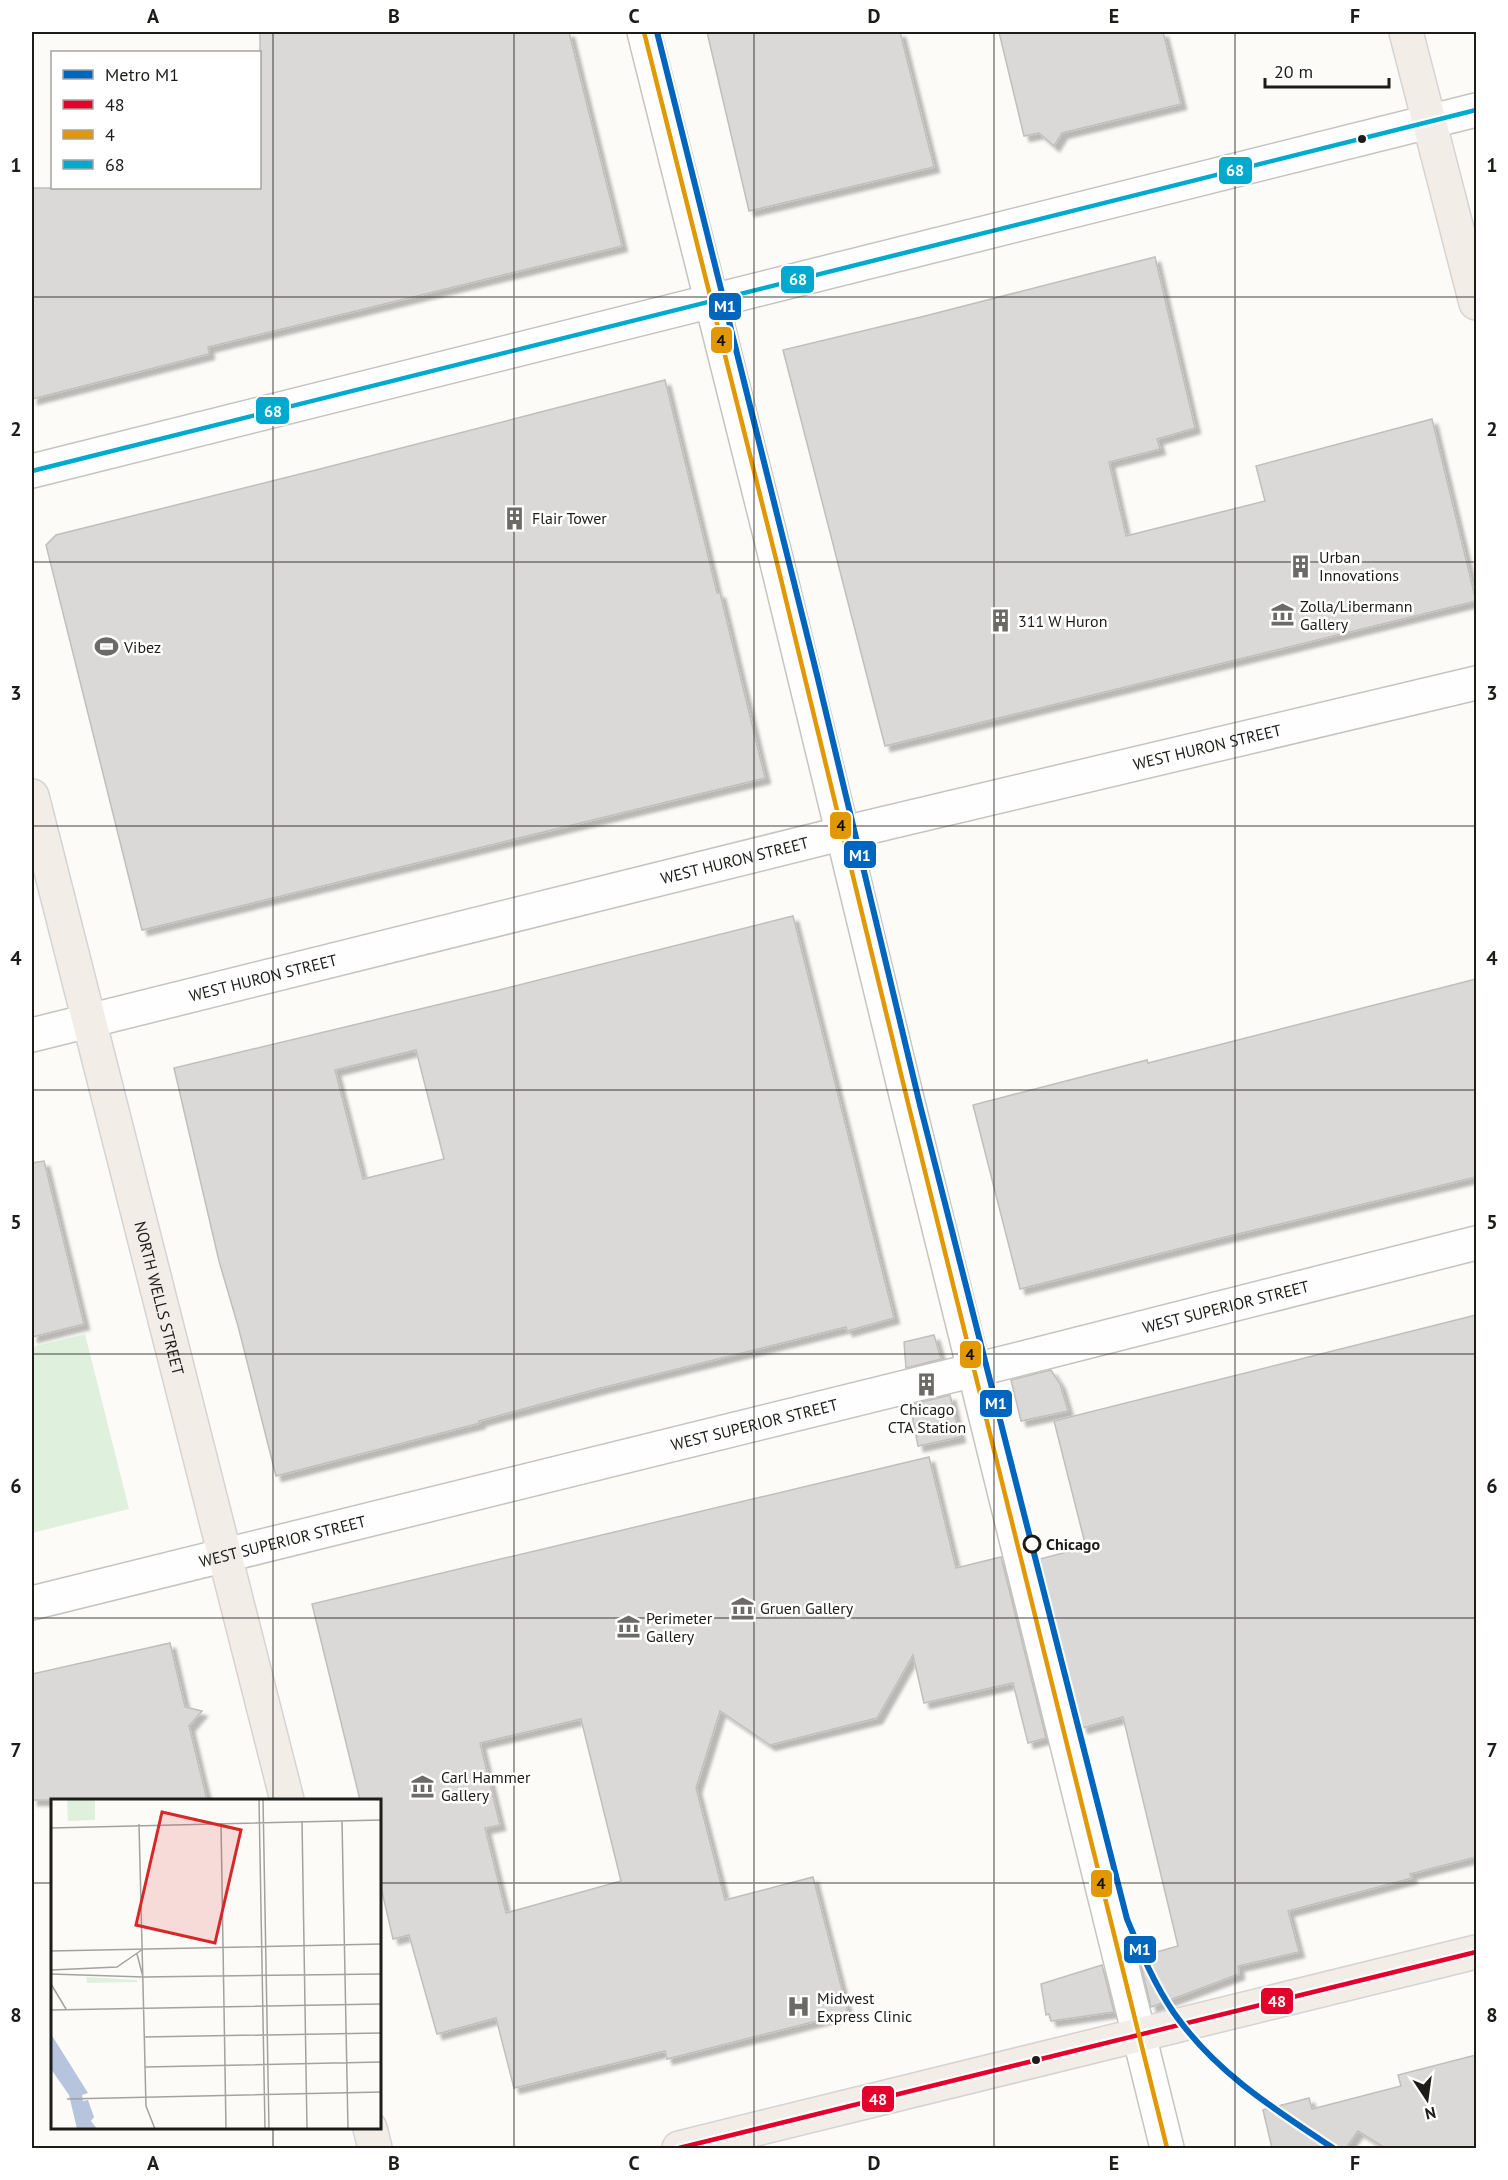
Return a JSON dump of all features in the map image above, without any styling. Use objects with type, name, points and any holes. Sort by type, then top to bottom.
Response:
[{"type":"main road","points":[[1406,32],[1476,303]]},
{"type":"main road","name":"NORTH WELLS STREET","points":[[32,796],[287,1799]]},
{"type":"main road","points":[[679,2148],[1476,1952]]},
{"type":"main road","points":[[370,2129],[375,2148]]},
{"type":"street","points":[[644,32],[844,833],[1137,2036],[1167,2148]]},
{"type":"street","points":[[32,471],[1476,110]]},
{"type":"street","name":"WEST HURON STREET","points":[[32,1035],[844,833],[1476,682]]},
{"type":"street","name":"WEST SUPERIOR STREET","points":[[32,1603],[1476,1243]]},
{"type":"green space","points":[[85,1334],[129,1509],[32,1533],[32,1347]]},
{"type":"building","points":[[260,32],[569,32],[622,246],[208,347],[209,354],[32,399],[32,188],[261,189]]},
{"type":"building","points":[[707,32],[900,32],[934,167],[749,211]]},
{"type":"building","points":[[999,32],[1163,32],[1181,104],[1062,133],[1054,146],[1039,133],[1024,136]]},
{"type":"building","points":[[1155,257],[1195,428],[1157,439],[1160,449],[1109,462],[1126,536],[1265,501],[1256,466],[1432,419],[1476,601],[885,746],[783,350]]},
{"type":"building","points":[[665,380],[765,778],[142,930],[46,545],[56,535]]},
{"type":"building","points":[[793,916],[894,1318],[847,1331],[846,1327],[597,1389],[479,1421],[480,1423],[276,1476],[219,1261],[174,1068]],"holes":[[[416,1050],[444,1159],[363,1179],[335,1070]]]},
{"type":"building","points":[[1476,979],[1476,1177],[1020,1289],[973,1105]]},
{"type":"building","points":[[44,1161],[84,1324],[32,1337],[32,1163]]},
{"type":"building","points":[[1476,1315],[1476,1857],[1410,1874],[1412,1878],[1288,1911],[1299,1952],[1238,1966],[1239,1974],[1151,2007],[1139,1957],[1178,1946],[1123,1717],[1082,1728],[1040,1559],[1086,1547],[1054,1421]]},
{"type":"building","points":[[934,1335],[941,1359],[906,1368],[904,1342]]},
{"type":"building","name":"Chicago CTA Station","points":[[1051,1370],[1060,1384],[1068,1411],[1021,1421],[1011,1380]]},
{"type":"building","points":[[950,1395],[960,1437],[918,1446],[910,1405]]},
{"type":"building","points":[[929,1457],[956,1568],[1001,1557],[1046,1738],[1028,1743],[1013,1683],[924,1703],[913,1655],[877,1718],[770,1745],[720,1711],[696,1788],[725,1900],[813,1877],[848,2013],[667,2059],[665,2051],[514,2088],[496,2018],[437,2034],[409,1935],[393,1939],[381,1887],[381,1799],[360,1799],[312,1604]],"holes":[[[581,1719],[621,1881],[506,1913],[485,1828],[500,1825],[480,1743]]]},
{"type":"building","points":[[170,1643],[185,1707],[202,1711],[189,1726],[207,1799],[32,1800],[32,1674]]},
{"type":"building","points":[[1102,1965],[1114,2012],[1051,2021],[1049,2014],[1046,2015],[1041,1984]]},
{"type":"building","points":[[1476,2055],[1476,2148],[1385,2148],[1358,2131],[1346,2148],[1272,2148],[1263,2110],[1309,2098],[1312,2109],[1401,2086],[1398,2075]]},
{"type":"metro line","name":"M1","points":[[657,32],[817,675],[920,1105],[1127,1919],[1160,1990],[1190,2034],[1208,2054],[1247,2088],[1333,2148]]},
{"type":"transit line","name":"4","points":[[644,32],[1167,2148]]},
{"type":"transit line","name":"68","points":[[32,471],[1476,110]]},
{"type":"transit line","name":"48","points":[[679,2148],[1476,1952]]},
{"type":"place","name":"Flair Tower","points":[[514,518]]},
{"type":"place","name":"Urban Innovations","points":[[1301,566]]},
{"type":"place","name":"Zolla/Libermann Gallery","points":[[1282,615]]},
{"type":"place","name":"311 W Huron","points":[[1000,621]]},
{"type":"place","name":"Vibez","points":[[106,647]]},
{"type":"place","name":"Chicago CTA Station","points":[[927,1384]]},
{"type":"place","name":"Chicago","points":[[1032,1544]]},
{"type":"place","name":"Gruen Gallery","points":[[742,1608]]},
{"type":"place","name":"Perimeter Gallery","points":[[628,1627]]},
{"type":"place","name":"Carl Hammer Gallery","points":[[423,1786]]},
{"type":"place","name":"Midwest Express Clinic","points":[[799,2007]]}]
